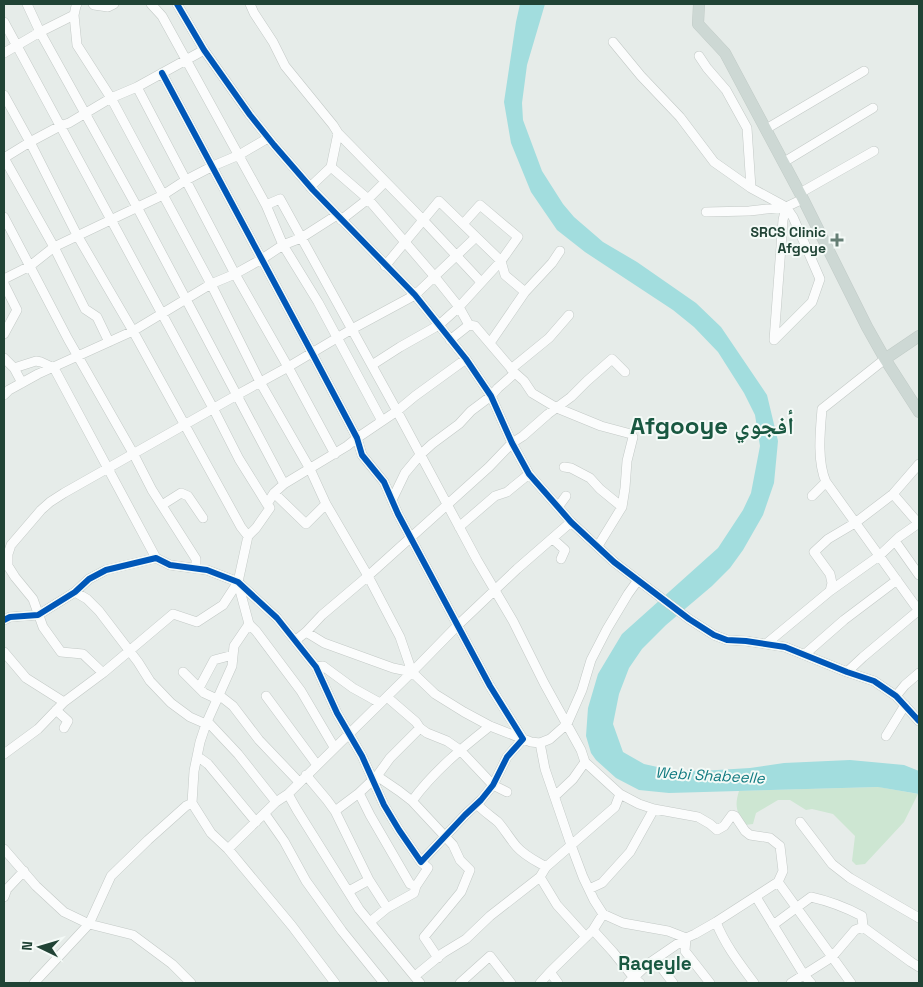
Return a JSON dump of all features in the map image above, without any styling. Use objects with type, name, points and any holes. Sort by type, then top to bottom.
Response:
[{"type":"main road","points":[[699,4],[698,24],[725,53],[802,196],[867,327],[919,412]]},
{"type":"main road","points":[[885,359],[919,336]]},
{"type":"street","points":[[27,4],[40,32],[137,207],[284,484]]},
{"type":"street","points":[[77,4],[74,15],[77,45],[111,98],[211,284],[260,382],[310,469],[326,504],[368,576],[400,637],[412,672],[435,694],[490,726],[531,742],[540,743],[550,739],[567,724],[606,629],[638,580]]},
{"type":"street","points":[[93,4],[108,7],[114,4]]},
{"type":"street","points":[[151,4],[162,16],[266,205],[284,245],[318,302],[382,421]]},
{"type":"street","points":[[177,4],[204,50],[268,138],[310,187],[415,296],[440,325],[491,396],[512,443],[529,474],[571,522],[614,562],[689,619],[714,635],[727,640],[785,647],[874,681],[896,696],[919,721]]},
{"type":"street","points":[[250,4],[285,66],[338,133],[481,282]]},
{"type":"street","points":[[4,53],[74,15]]},
{"type":"street","points":[[4,22],[213,408],[238,459],[270,508],[248,536],[238,582],[223,605],[196,622],[172,614],[64,702],[38,729],[4,754]]},
{"type":"street","points":[[613,42],[641,76],[680,117],[714,162],[751,188],[786,207],[793,218],[820,279],[812,302],[774,340],[783,220],[786,207]]},
{"type":"street","points":[[109,342],[98,317],[85,309],[54,247],[4,158],[111,98],[137,87],[204,50]]},
{"type":"street","points":[[699,56],[726,90],[747,128],[751,188]]},
{"type":"street","points":[[766,129],[864,71]]},
{"type":"street","points":[[162,73],[312,352],[356,438],[362,455],[384,482],[410,538],[490,686],[523,739]]},
{"type":"street","points":[[137,87],[235,274],[335,454]]},
{"type":"street","points":[[4,95],[77,235],[133,331],[241,527],[248,536]]},
{"type":"street","points":[[784,162],[873,108]]},
{"type":"street","points":[[310,187],[331,167],[338,133]]},
{"type":"street","points":[[4,279],[30,266],[54,247],[163,196],[186,180],[213,166],[239,156],[268,138]]},
{"type":"street","points":[[706,212],[749,211],[786,207],[874,151]]},
{"type":"street","points":[[331,167],[368,199],[435,277],[459,307],[469,325]]},
{"type":"street","points":[[4,394],[22,383],[133,331],[211,284],[235,274],[262,260],[284,245],[302,238],[339,218],[368,199],[385,182]]},
{"type":"street","points":[[266,205],[280,199],[397,411],[476,560],[513,621],[581,750],[585,762],[620,794],[639,804],[654,809],[698,817],[718,830],[724,826],[732,815],[735,816],[750,835],[770,838],[780,846],[783,871],[778,882],[716,922],[686,938],[655,960],[634,981],[613,952],[557,906],[540,877]]},
{"type":"street","points":[[385,266],[440,201],[501,261],[505,275],[525,292]]},
{"type":"street","points":[[372,365],[440,325],[501,261],[518,238],[480,205],[463,224]]},
{"type":"street","points":[[4,217],[152,490],[196,559],[196,568]]},
{"type":"street","points":[[103,672],[83,654],[61,652],[43,627],[33,599],[8,566],[8,554],[11,545],[41,510],[64,493],[133,453],[288,367],[352,329],[415,296],[476,238]]},
{"type":"street","points":[[490,344],[525,292],[552,263],[560,251]]},
{"type":"street","points":[[4,284],[17,310],[4,334]]},
{"type":"street","points":[[392,500],[405,473],[420,454],[491,396],[513,371],[549,338],[569,316]]},
{"type":"street","points":[[450,340],[469,325],[475,326],[513,371],[524,381],[532,393],[558,408],[601,426],[631,434],[634,437],[627,461],[622,507],[598,546]]},
{"type":"street","points":[[4,358],[14,368],[22,383]]},
{"type":"street","points":[[296,640],[489,467],[512,443],[558,408],[612,359],[625,372]]},
{"type":"street","points":[[847,672],[919,610],[855,523],[822,474],[820,428],[822,409],[885,359]]},
{"type":"street","points":[[267,504],[274,493],[284,484],[347,446],[466,360]]},
{"type":"street","points":[[14,368],[36,361],[54,368],[156,558],[170,565],[207,570],[238,582],[277,618],[316,667],[338,713],[375,778],[384,805],[399,830],[428,868],[416,886],[414,893],[387,908],[370,922]]},
{"type":"street","points":[[830,591],[832,583],[830,574],[814,552],[828,539],[855,523],[894,494],[919,464]]},
{"type":"street","points":[[564,467],[571,468],[590,478],[622,507]]},
{"type":"street","points":[[459,527],[495,496],[506,492],[529,474]]},
{"type":"street","points":[[812,496],[826,482]]},
{"type":"street","points":[[162,505],[181,493],[188,496],[202,518]]},
{"type":"street","points":[[274,493],[306,524],[326,504]]},
{"type":"street","points":[[766,644],[830,591],[879,556],[899,537],[919,523],[894,494]]},
{"type":"street","points":[[558,506],[566,496]]},
{"type":"street","points":[[228,849],[276,802],[288,794],[458,625],[517,569],[571,522]]},
{"type":"street","points":[[553,538],[565,550],[561,559]]},
{"type":"street","points":[[895,542],[919,575]]},
{"type":"street","points":[[4,620],[10,617],[38,615],[75,592],[89,579],[106,570],[156,558]]},
{"type":"street","points":[[804,654],[844,620],[897,580]]},
{"type":"street","points":[[238,582],[249,624],[301,691],[334,747]]},
{"type":"street","points":[[75,592],[99,611],[150,681],[171,703],[190,717],[207,723],[238,754],[276,802]]},
{"type":"street","points":[[249,624],[234,646],[232,666],[207,723],[194,771],[192,803],[212,833],[228,849],[292,926],[335,983]]},
{"type":"street","points":[[306,632],[324,643],[393,668],[412,672]]},
{"type":"street","points":[[4,652],[26,678],[64,702]]},
{"type":"street","points":[[199,688],[214,660],[233,655]]},
{"type":"street","points":[[316,667],[323,666],[354,688],[383,700],[416,722],[427,733],[447,741],[460,750],[493,785],[507,792]]},
{"type":"street","points":[[183,672],[204,693],[218,697],[233,706],[259,740],[299,782]]},
{"type":"street","points":[[896,696],[905,684],[919,672]]},
{"type":"street","points":[[266,696],[317,765]]},
{"type":"street","points":[[886,736],[905,706]]},
{"type":"street","points":[[56,710],[68,721],[64,728]]},
{"type":"street","points":[[412,802],[422,787],[460,750],[490,726]]},
{"type":"street","points":[[335,811],[375,778],[390,758],[420,728]]},
{"type":"street","points":[[422,862],[464,815],[481,800],[493,785],[507,757],[523,739]]},
{"type":"street","points":[[540,743],[545,769],[571,845],[594,900],[603,914],[622,923],[668,931],[686,938]]},
{"type":"street","points":[[197,756],[208,764],[256,822]]},
{"type":"street","points":[[555,796],[573,779],[585,762]]},
{"type":"street","points":[[306,776],[335,811],[369,880],[387,908]]},
{"type":"street","points":[[375,778],[399,791],[412,802],[454,845],[460,860],[470,870],[461,892],[424,937],[438,958]]},
{"type":"street","points":[[359,793],[410,884],[416,886]]},
{"type":"street","points":[[288,794],[360,909],[417,980],[438,958],[466,939],[490,916],[540,877],[546,867],[615,807],[620,794]]},
{"type":"street","points":[[34,983],[89,924],[111,876],[148,840],[186,806],[192,803]]},
{"type":"street","points":[[477,804],[484,812],[496,820],[523,853],[546,867]]},
{"type":"street","points":[[589,889],[602,883],[630,852],[654,809]]},
{"type":"street","points":[[265,814],[284,841],[306,881],[342,931],[384,983]]},
{"type":"street","points":[[800,822],[832,864],[850,878],[919,918]]},
{"type":"street","points":[[4,849],[36,886],[64,912],[89,924],[132,935],[172,964],[191,983]]},
{"type":"street","points":[[4,894],[24,871]]},
{"type":"street","points":[[349,891],[369,880]]},
{"type":"street","points":[[778,882],[851,983]]},
{"type":"street","points":[[756,897],[804,975],[811,983]]},
{"type":"street","points":[[773,925],[811,897],[828,901],[846,907],[862,916],[863,926],[919,966]]},
{"type":"street","points":[[540,983],[590,933],[603,914]]},
{"type":"street","points":[[716,922],[722,938],[754,983]]},
{"type":"street","points":[[791,983],[832,957],[855,930],[863,926]]},
{"type":"street","points":[[686,938],[685,951],[710,983]]},
{"type":"street","points":[[460,983],[490,956],[511,983]]},
{"type":"street","points":[[655,960],[673,983]]},
{"type":"street","points":[[550,972],[558,983]]},
{"type":"green space","points":[[879,787],[918,794],[904,822],[865,864],[856,865],[852,861],[855,836],[833,814],[812,809],[806,810],[790,800],[778,800],[756,813],[753,824],[745,825],[737,809],[739,791]]},
{"type":"water","name":"Webi Shabeelle","points":[[520,4],[545,4],[527,65],[522,103],[523,120],[542,171],[563,204],[574,217],[603,242],[637,262],[696,303],[721,327],[767,395],[778,441],[774,483],[763,515],[743,550],[730,568],[712,586],[666,625],[642,649],[629,668],[619,694],[613,724],[623,752],[644,764],[671,770],[701,771],[750,768],[784,763],[850,760],[904,765],[919,771],[919,794],[878,787],[669,793],[639,790],[616,778],[591,753],[586,736],[588,708],[598,674],[622,634],[718,548],[743,510],[751,493],[760,446],[755,415],[744,393],[718,352],[694,327],[673,310],[585,252],[557,230],[531,192],[511,143],[504,102]]},
{"type":"cycle path","points":[[177,4],[204,50],[250,115],[274,145],[313,190],[415,295],[466,359],[491,396],[512,443],[529,474],[571,522],[614,562],[689,619],[714,635],[727,640],[785,647],[874,681],[896,696],[919,721]]},
{"type":"cycle path","points":[[4,620],[10,617],[38,615],[75,592],[89,579],[106,570],[156,558],[170,565],[207,570],[238,582],[277,618],[316,667],[337,713],[362,756],[384,805],[421,862],[481,800],[493,785],[507,757],[523,739],[490,686],[398,514],[384,482],[362,455],[357,438],[162,73]]},
{"type":"place","name":"SRCS Clinic Afgoye","points":[[837,240]]},
{"type":"district","name":"Afgooye أفجوي","points":[[712,425]]},
{"type":"district","name":"Raqeyle","points":[[655,963]]}]
